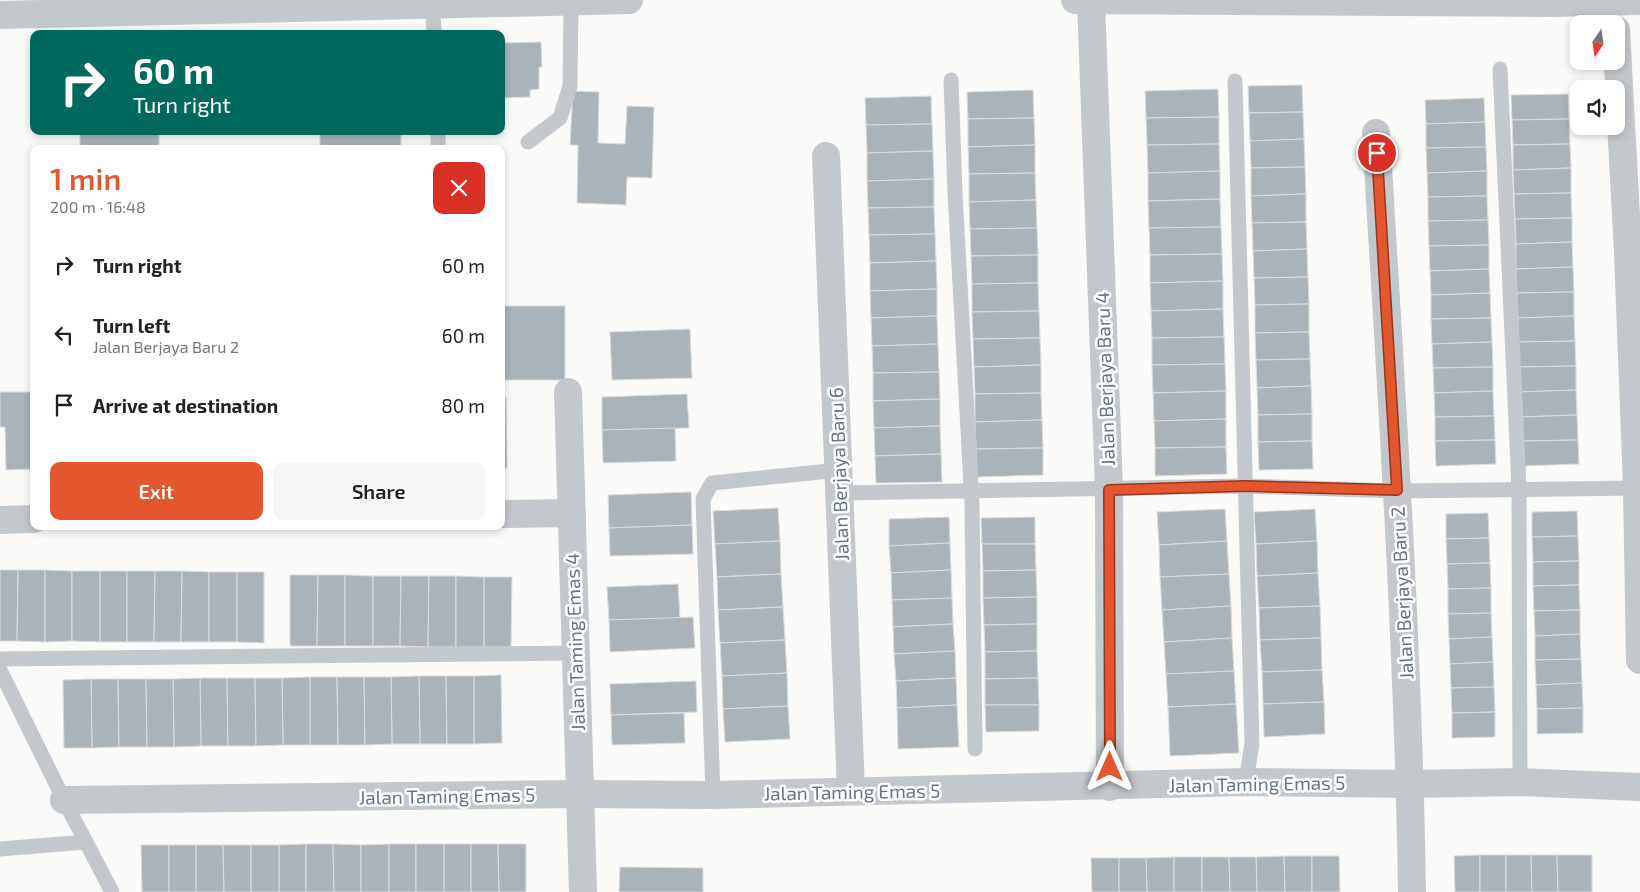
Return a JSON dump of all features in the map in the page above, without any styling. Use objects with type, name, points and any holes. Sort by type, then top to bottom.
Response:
[{"type":"street","points":[[0,15],[629,0]]},
{"type":"street","points":[[1083,0],[1550,2],[1624,9]]},
{"type":"street","name":"Jalan Berjaya Baru 4","points":[[1083,0],[1109,490],[1110,787]]},
{"type":"street","points":[[1625,69],[1629,86],[1634,253],[1640,660]]},
{"type":"street","name":"Jalan Berjaya Baru 2","points":[[1376,133],[1397,490],[1410,784],[1412,892]]},
{"type":"street","name":"Jalan Berjaya Baru 6","points":[[826,156],[851,791]]},
{"type":"street","name":"Jalan Taming Emas 4","points":[[568,392],[583,892]]},
{"type":"street","points":[[505,514],[572,513]]},
{"type":"street","points":[[0,520],[30,519]]},
{"type":"street","name":"Jalan Taming Emas 5","points":[[64,800],[580,794],[713,795],[1110,787],[1246,782],[1410,784],[1520,782],[1640,787]]},
{"type":"lane","points":[[528,142],[560,118],[570,86],[571,1]]},
{"type":"lane","points":[[433,5],[434,30]]},
{"type":"lane","points":[[1500,69],[1519,489],[1520,782]]},
{"type":"lane","points":[[951,80],[971,492],[975,749]]},
{"type":"lane","points":[[1235,80],[1252,743],[1246,782]]},
{"type":"lane","points":[[713,795],[703,498],[712,483],[840,482],[971,492],[1245,486],[1397,490],[1637,488]]},
{"type":"lane","points":[[0,659],[576,653]]},
{"type":"lane","points":[[0,670],[112,892]]},
{"type":"lane","points":[[0,849],[86,842]]},
{"type":"building","points":[[541,42],[542,67],[539,67],[539,89],[530,90],[530,97],[505,98],[505,43]]},
{"type":"building","points":[[1302,85],[1303,112],[1249,113],[1248,86]]},
{"type":"building","points":[[1218,89],[1219,117],[1146,118],[1145,91]]},
{"type":"building","points":[[1033,90],[1034,118],[968,119],[967,92]]},
{"type":"building","points":[[573,91],[599,92],[598,143],[625,144],[627,106],[654,107],[652,178],[627,177],[626,205],[577,203],[578,145],[570,145]]},
{"type":"building","points":[[1568,94],[1569,119],[1512,120],[1511,95]]},
{"type":"building","points":[[931,96],[932,124],[866,125],[865,98]]},
{"type":"building","points":[[1484,98],[1485,122],[1426,124],[1425,100]]},
{"type":"building","points":[[1303,112],[1304,139],[1250,141],[1249,113]]},
{"type":"building","points":[[1219,117],[1219,144],[1147,145],[1146,118]]},
{"type":"building","points":[[1034,118],[1035,145],[968,147],[968,119]]},
{"type":"building","points":[[1569,119],[1570,144],[1513,145],[1512,120]]},
{"type":"building","points":[[1485,122],[1486,147],[1426,148],[1426,124]]},
{"type":"building","points":[[932,124],[933,151],[867,153],[866,125]]},
{"type":"building","points":[[80,135],[159,135],[159,145],[80,145]]},
{"type":"building","points":[[320,135],[401,135],[401,145],[320,145]]},
{"type":"building","points":[[1304,139],[1305,167],[1251,168],[1250,141]]},
{"type":"building","points":[[1219,144],[1220,171],[1148,173],[1147,145]]},
{"type":"building","points":[[1570,144],[1571,168],[1513,170],[1513,145]]},
{"type":"building","points":[[1035,145],[1035,173],[969,174],[968,147]]},
{"type":"building","points":[[1486,147],[1487,171],[1427,173],[1426,148]]},
{"type":"building","points":[[933,151],[934,179],[867,181],[867,153]]},
{"type":"building","points":[[1305,167],[1306,194],[1251,196],[1251,168]]},
{"type":"building","points":[[1571,168],[1571,193],[1514,194],[1513,170]]},
{"type":"building","points":[[1220,171],[1220,199],[1148,201],[1148,173]]},
{"type":"building","points":[[1487,171],[1487,196],[1428,197],[1427,173]]},
{"type":"building","points":[[1035,173],[1036,200],[969,202],[969,174]]},
{"type":"building","points":[[934,179],[934,207],[868,208],[867,181]]},
{"type":"building","points":[[1571,193],[1572,218],[1515,219],[1514,194]]},
{"type":"building","points":[[1306,194],[1306,222],[1252,223],[1251,196]]},
{"type":"building","points":[[1487,196],[1488,220],[1428,221],[1428,197]]},
{"type":"building","points":[[1220,199],[1221,227],[1149,228],[1148,201]]},
{"type":"building","points":[[1036,200],[1037,228],[970,229],[969,202]]},
{"type":"building","points":[[934,207],[935,234],[869,235],[868,208]]},
{"type":"building","points":[[1572,218],[1572,242],[1516,244],[1515,219]]},
{"type":"building","points":[[1488,220],[1489,245],[1429,246],[1428,221]]},
{"type":"building","points":[[1306,222],[1307,249],[1253,251],[1252,223]]},
{"type":"building","points":[[1221,227],[1222,254],[1150,255],[1149,228]]},
{"type":"building","points":[[1037,228],[1038,255],[971,256],[970,229]]},
{"type":"building","points":[[935,234],[936,261],[870,263],[869,235]]},
{"type":"building","points":[[1572,242],[1573,267],[1516,269],[1516,244]]},
{"type":"building","points":[[1489,245],[1489,269],[1430,271],[1429,246]]},
{"type":"building","points":[[1307,249],[1308,277],[1254,278],[1253,251]]},
{"type":"building","points":[[1222,254],[1223,281],[1150,283],[1150,255]]},
{"type":"building","points":[[1038,255],[1038,283],[972,284],[971,256]]},
{"type":"building","points":[[936,261],[937,289],[870,291],[870,263]]},
{"type":"building","points":[[1573,267],[1574,292],[1517,293],[1516,269]]},
{"type":"building","points":[[1489,269],[1490,293],[1431,295],[1430,271]]},
{"type":"building","points":[[1308,277],[1309,304],[1255,305],[1254,278]]},
{"type":"building","points":[[1223,281],[1223,309],[1151,311],[1150,283]]},
{"type":"building","points":[[1038,283],[1039,311],[972,312],[972,284]]},
{"type":"building","points":[[937,289],[937,316],[871,318],[870,291]]},
{"type":"building","points":[[1574,292],[1574,316],[1518,318],[1517,293]]},
{"type":"building","points":[[1490,293],[1491,318],[1431,319],[1431,295]]},
{"type":"building","points":[[1309,304],[1309,332],[1255,333],[1255,305]]},
{"type":"building","points":[[505,306],[565,306],[565,380],[505,380]]},
{"type":"building","points":[[1223,309],[1224,337],[1152,338],[1151,311]]},
{"type":"building","points":[[1039,311],[1040,338],[973,339],[972,312]]},
{"type":"building","points":[[937,316],[938,344],[872,346],[871,318]]},
{"type":"building","points":[[1574,316],[1575,341],[1518,342],[1518,318]]},
{"type":"building","points":[[1491,318],[1492,342],[1432,344],[1431,319]]},
{"type":"building","points":[[690,329],[692,378],[612,380],[610,332]]},
{"type":"building","points":[[1309,332],[1310,359],[1256,360],[1255,333]]},
{"type":"building","points":[[1224,337],[1225,364],[1152,365],[1152,338]]},
{"type":"building","points":[[1040,338],[1041,365],[974,367],[973,339]]},
{"type":"building","points":[[1575,341],[1576,366],[1519,367],[1518,342]]},
{"type":"building","points":[[1492,342],[1493,367],[1433,368],[1432,344]]},
{"type":"building","points":[[938,344],[939,372],[873,373],[872,346]]},
{"type":"building","points":[[1310,359],[1311,386],[1257,388],[1256,360]]},
{"type":"building","points":[[1225,364],[1226,391],[1153,393],[1152,365]]},
{"type":"building","points":[[1041,365],[1041,393],[975,394],[974,367]]},
{"type":"building","points":[[1576,366],[1576,390],[1520,392],[1519,367]]},
{"type":"building","points":[[1493,367],[1493,391],[1434,393],[1433,368]]},
{"type":"building","points":[[939,372],[940,399],[873,401],[873,373]]},
{"type":"building","points":[[1311,386],[1312,414],[1258,415],[1257,388]]},
{"type":"building","points":[[1576,390],[1577,415],[1520,417],[1520,392]]},
{"type":"building","points":[[1226,391],[1226,419],[1154,421],[1153,393]]},
{"type":"building","points":[[1493,391],[1494,416],[1435,417],[1434,393]]},
{"type":"building","points":[[0,392],[30,392],[30,469],[6,470],[5,427],[0,427]]},
{"type":"building","points":[[1041,393],[1042,420],[975,422],[975,394]]},
{"type":"building","points":[[687,394],[689,428],[602,430],[602,397]]},
{"type":"building","points":[[505,398],[506,398],[507,468],[505,468]]},
{"type":"building","points":[[940,399],[940,426],[874,428],[873,401]]},
{"type":"building","points":[[1312,414],[1312,441],[1258,442],[1258,415]]},
{"type":"building","points":[[1577,415],[1578,440],[1521,441],[1520,417]]},
{"type":"building","points":[[1494,416],[1495,440],[1435,441],[1435,417]]},
{"type":"building","points":[[1226,419],[1226,447],[1155,448],[1154,421]]},
{"type":"building","points":[[1042,420],[1043,448],[976,449],[975,422]]},
{"type":"building","points":[[940,426],[941,454],[875,456],[874,428]]},
{"type":"building","points":[[675,428],[676,461],[603,463],[602,430]]},
{"type":"building","points":[[1495,440],[1496,464],[1436,466],[1435,441]]},
{"type":"building","points":[[1578,440],[1579,464],[1522,466],[1521,441]]},
{"type":"building","points":[[1312,441],[1313,469],[1259,470],[1258,442]]},
{"type":"building","points":[[1226,447],[1227,474],[1155,476],[1155,448]]},
{"type":"building","points":[[1043,448],[1043,475],[977,477],[976,449]]},
{"type":"building","points":[[941,454],[942,482],[876,483],[875,456]]},
{"type":"building","points":[[691,492],[692,525],[609,528],[608,495]]},
{"type":"building","points":[[778,508],[780,541],[715,544],[713,511]]},
{"type":"building","points":[[1225,509],[1227,541],[1159,545],[1157,512]]},
{"type":"building","points":[[1315,509],[1317,541],[1256,544],[1254,512]]},
{"type":"building","points":[[1577,511],[1578,536],[1532,537],[1532,512]]},
{"type":"building","points":[[1488,513],[1489,538],[1446,539],[1446,514]]},
{"type":"building","points":[[949,517],[950,543],[889,546],[889,519]]},
{"type":"building","points":[[1035,517],[1035,544],[982,544],[981,518]]},
{"type":"building","points":[[692,525],[693,554],[610,556],[609,528]]},
{"type":"building","points":[[1578,536],[1579,561],[1533,562],[1532,537]]},
{"type":"building","points":[[1489,538],[1490,563],[1447,564],[1446,539]]},
{"type":"building","points":[[780,541],[781,574],[717,577],[715,544]]},
{"type":"building","points":[[1227,541],[1229,574],[1160,577],[1159,545]]},
{"type":"building","points":[[1317,541],[1318,573],[1257,576],[1256,544]]},
{"type":"building","points":[[950,543],[951,570],[891,573],[889,546]]},
{"type":"building","points":[[982,544],[1035,544],[1036,570],[983,571]]},
{"type":"building","points":[[1579,561],[1579,585],[1533,586],[1533,562]]},
{"type":"building","points":[[1490,563],[1491,588],[1448,589],[1447,564]]},
{"type":"building","points":[[0,570],[18,570],[17,641],[0,641]]},
{"type":"building","points":[[18,570],[45,570],[45,642],[17,641]]},
{"type":"building","points":[[45,570],[72,571],[72,641],[45,642]]},
{"type":"building","points":[[951,570],[952,598],[892,600],[891,573]]},
{"type":"building","points":[[1036,570],[1037,597],[983,598],[983,571]]},
{"type":"building","points":[[72,571],[100,571],[100,642],[72,641]]},
{"type":"building","points":[[100,571],[127,571],[127,642],[100,642]]},
{"type":"building","points":[[127,571],[155,571],[154,642],[127,642]]},
{"type":"building","points":[[155,571],[182,571],[181,642],[154,642]]},
{"type":"building","points":[[182,571],[209,572],[209,642],[181,642]]},
{"type":"building","points":[[209,572],[237,572],[237,642],[209,642]]},
{"type":"building","points":[[237,572],[264,572],[264,643],[237,642]]},
{"type":"building","points":[[1318,573],[1320,606],[1259,608],[1257,576]]},
{"type":"building","points":[[781,574],[783,607],[718,610],[717,577]]},
{"type":"building","points":[[1229,574],[1231,606],[1162,610],[1160,577]]},
{"type":"building","points":[[290,575],[318,575],[317,646],[290,646]]},
{"type":"building","points":[[318,575],[345,575],[345,646],[317,646]]},
{"type":"building","points":[[345,575],[373,576],[373,646],[345,646]]},
{"type":"building","points":[[373,576],[401,576],[400,646],[373,646]]},
{"type":"building","points":[[401,576],[429,576],[428,647],[400,646]]},
{"type":"building","points":[[429,576],[456,576],[456,647],[428,647]]},
{"type":"building","points":[[456,576],[484,577],[484,647],[456,647]]},
{"type":"building","points":[[484,577],[512,577],[511,647],[484,647]]},
{"type":"building","points":[[678,584],[680,618],[609,620],[607,587]]},
{"type":"building","points":[[1579,585],[1580,610],[1534,611],[1533,586]]},
{"type":"building","points":[[1491,588],[1491,613],[1448,614],[1448,589]]},
{"type":"building","points":[[1037,597],[1037,624],[984,625],[983,598]]},
{"type":"building","points":[[952,598],[953,624],[893,627],[892,600]]},
{"type":"building","points":[[1231,606],[1232,638],[1164,642],[1162,610]]},
{"type":"building","points":[[1320,606],[1321,638],[1260,640],[1259,608]]},
{"type":"building","points":[[783,607],[785,640],[720,643],[718,610]]},
{"type":"building","points":[[1580,610],[1580,634],[1535,636],[1534,611]]},
{"type":"building","points":[[1491,613],[1492,637],[1449,639],[1448,614]]},
{"type":"building","points":[[693,617],[695,648],[610,652],[609,620]]},
{"type":"building","points":[[953,624],[955,651],[894,654],[893,627]]},
{"type":"building","points":[[1037,624],[1037,651],[985,652],[984,625]]},
{"type":"building","points":[[1580,634],[1581,659],[1535,660],[1535,636]]},
{"type":"building","points":[[1492,637],[1493,662],[1450,664],[1449,639]]},
{"type":"building","points":[[1232,638],[1234,671],[1166,674],[1164,642]]},
{"type":"building","points":[[1321,638],[1322,670],[1262,672],[1260,640]]},
{"type":"building","points":[[785,640],[787,673],[722,676],[720,643]]},
{"type":"building","points":[[955,651],[956,678],[896,681],[894,654]]},
{"type":"building","points":[[1037,651],[1038,678],[985,679],[985,652]]},
{"type":"building","points":[[1581,659],[1582,683],[1536,685],[1535,660]]},
{"type":"building","points":[[1493,662],[1494,687],[1451,688],[1450,664]]},
{"type":"building","points":[[1322,670],[1324,702],[1263,704],[1262,672]]},
{"type":"building","points":[[1234,671],[1236,704],[1168,707],[1166,674]]},
{"type":"building","points":[[787,673],[788,706],[723,709],[722,676]]},
{"type":"building","points":[[501,675],[502,743],[474,744],[474,676]]},
{"type":"building","points":[[419,676],[446,676],[447,744],[420,744]]},
{"type":"building","points":[[419,676],[420,744],[392,744],[391,677]]},
{"type":"building","points":[[446,676],[474,676],[474,744],[447,744]]},
{"type":"building","points":[[310,677],[337,677],[338,745],[310,745]]},
{"type":"building","points":[[310,677],[310,745],[283,745],[282,678]]},
{"type":"building","points":[[337,677],[364,677],[365,745],[338,745]]},
{"type":"building","points":[[364,677],[391,677],[392,744],[365,745]]},
{"type":"building","points":[[200,678],[227,678],[228,746],[201,746]]},
{"type":"building","points":[[200,678],[201,746],[174,747],[173,679]]},
{"type":"building","points":[[227,678],[255,678],[256,746],[228,746]]},
{"type":"building","points":[[255,678],[282,678],[283,745],[256,746]]},
{"type":"building","points":[[956,678],[957,705],[897,708],[896,681]]},
{"type":"building","points":[[1038,678],[1039,705],[985,705],[985,679]]},
{"type":"building","points":[[91,679],[118,679],[119,747],[92,748]]},
{"type":"building","points":[[91,679],[92,748],[64,748],[63,680]]},
{"type":"building","points":[[118,679],[146,679],[147,747],[119,747]]},
{"type":"building","points":[[146,679],[173,679],[174,747],[147,747]]},
{"type":"building","points":[[696,681],[697,712],[611,715],[610,684]]},
{"type":"building","points":[[1582,683],[1583,708],[1537,709],[1536,685]]},
{"type":"building","points":[[1494,687],[1495,712],[1452,713],[1451,688]]},
{"type":"building","points":[[1324,702],[1325,734],[1264,737],[1263,704]]},
{"type":"building","points":[[1236,704],[1239,753],[1170,756],[1168,707]]},
{"type":"building","points":[[957,705],[959,747],[898,749],[897,708]]},
{"type":"building","points":[[985,705],[1039,705],[1039,731],[986,732]]},
{"type":"building","points":[[788,706],[790,739],[725,742],[723,709]]},
{"type":"building","points":[[1583,708],[1583,733],[1537,734],[1537,709]]},
{"type":"building","points":[[1495,712],[1495,737],[1452,738],[1452,713]]},
{"type":"building","points":[[684,713],[685,743],[612,745],[611,715]]},
{"type":"building","points":[[306,844],[306,892],[279,892],[279,845]]},
{"type":"building","points":[[306,844],[333,844],[334,892],[306,892]]},
{"type":"building","points":[[333,844],[361,845],[361,892],[334,892]]},
{"type":"building","points":[[389,844],[389,892],[361,892],[361,845]]},
{"type":"building","points":[[389,844],[416,844],[416,892],[389,892]]},
{"type":"building","points":[[416,844],[444,844],[444,892],[416,892]]},
{"type":"building","points":[[444,844],[471,844],[471,892],[444,892]]},
{"type":"building","points":[[471,844],[498,844],[499,892],[471,892]]},
{"type":"building","points":[[498,844],[526,844],[526,892],[499,892]]},
{"type":"building","points":[[141,845],[169,845],[169,892],[142,892]]},
{"type":"building","points":[[169,845],[196,845],[196,892],[169,892]]},
{"type":"building","points":[[196,845],[223,845],[224,892],[196,892]]},
{"type":"building","points":[[223,845],[251,845],[251,892],[224,892]]},
{"type":"building","points":[[251,845],[279,845],[279,892],[251,892]]},
{"type":"building","points":[[1480,855],[1480,892],[1455,892],[1454,856]]},
{"type":"building","points":[[1480,855],[1506,855],[1506,892],[1480,892]]},
{"type":"building","points":[[1506,855],[1531,855],[1532,892],[1506,892]]},
{"type":"building","points":[[1531,855],[1557,855],[1558,892],[1532,892]]},
{"type":"building","points":[[1557,855],[1592,855],[1592,892],[1558,892]]},
{"type":"building","points":[[1284,856],[1285,892],[1257,892],[1256,857]]},
{"type":"building","points":[[1284,856],[1312,856],[1312,892],[1285,892]]},
{"type":"building","points":[[1312,856],[1339,856],[1340,892],[1312,892]]},
{"type":"building","points":[[1174,857],[1174,892],[1147,892],[1146,858]]},
{"type":"building","points":[[1174,857],[1202,857],[1202,892],[1174,892]]},
{"type":"building","points":[[1202,857],[1229,857],[1230,892],[1202,892]]},
{"type":"building","points":[[1229,857],[1256,857],[1257,892],[1230,892]]},
{"type":"building","points":[[1091,858],[1119,858],[1119,892],[1092,892]]},
{"type":"building","points":[[1119,858],[1146,858],[1147,892],[1119,892]]},
{"type":"building","points":[[620,867],[703,868],[703,892],[619,892]]},
{"type":"route","points":[[1110,767],[1109,490],[1245,486],[1397,490],[1377,153]]}]
